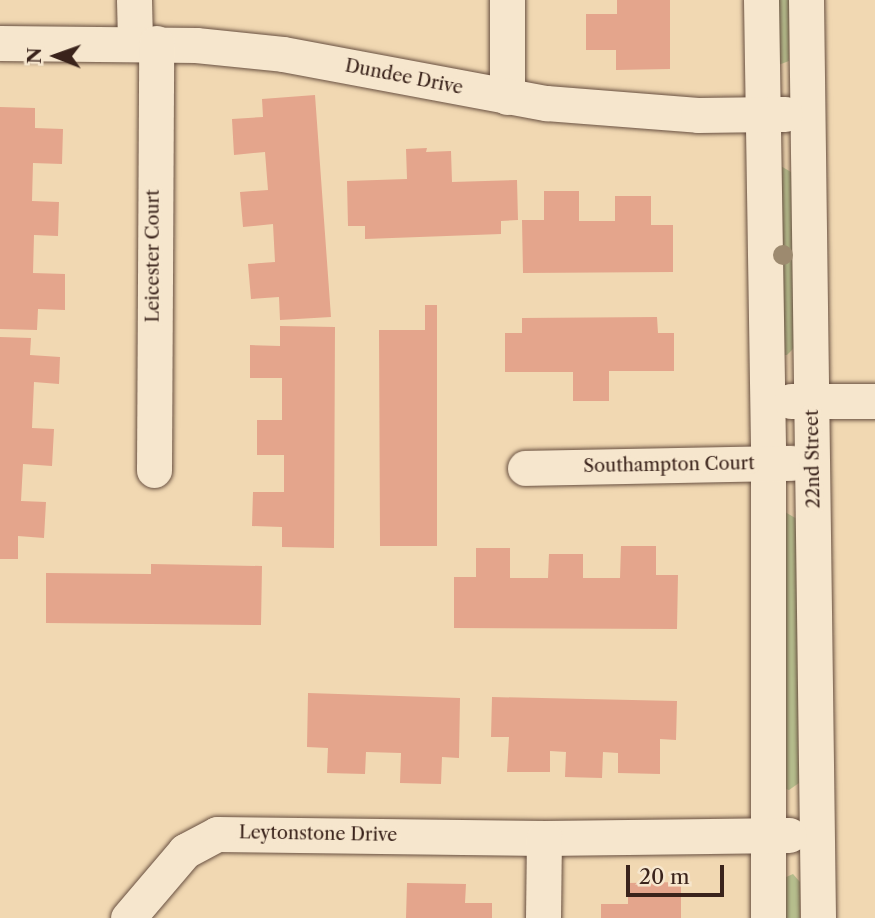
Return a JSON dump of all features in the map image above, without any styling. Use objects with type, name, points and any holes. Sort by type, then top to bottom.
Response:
[{"type":"street","name":"Leicester Court","points":[[134,0],[145,42],[154,470]]},
{"type":"street","points":[[507,0],[507,97]]},
{"type":"street","points":[[761,0],[768,463],[768,918]]},
{"type":"street","name":"22nd Street","points":[[806,0],[818,918]]},
{"type":"street","name":"Dundee Drive","points":[[0,43],[145,42],[284,54],[507,97],[607,109],[807,114]]},
{"type":"street","points":[[767,401],[875,401]]},
{"type":"street","name":"Southampton Court","points":[[525,468],[813,462]]},
{"type":"street","name":"Leytonstone Drive","points":[[128,918],[185,851],[217,834],[544,838],[817,834]]},
{"type":"street","points":[[543,918],[544,838]]},
{"type":"green space","points":[[772,0],[790,0],[789,61],[781,64],[776,63]]},
{"type":"green space","points":[[779,165],[791,172],[794,348],[787,355],[782,355]]},
{"type":"green space","points":[[785,512],[797,519],[799,783],[789,790],[783,788]]},
{"type":"green space","points":[[793,874],[800,882],[800,918],[782,918],[784,878]]},
{"type":"building","points":[[617,0],[670,0],[670,69],[616,70],[616,50],[586,50],[586,14],[617,14]]},
{"type":"building","points":[[315,95],[331,317],[280,320],[279,297],[251,299],[248,264],[275,262],[273,224],[243,227],[240,192],[268,190],[265,152],[234,155],[232,119],[263,117],[262,99]]},
{"type":"building","points":[[0,107],[35,108],[35,128],[63,129],[62,164],[33,163],[32,201],[59,202],[58,236],[34,235],[33,273],[65,274],[65,310],[38,309],[37,330],[0,329]]},
{"type":"building","points":[[427,148],[426,152],[451,151],[452,182],[517,180],[518,220],[501,221],[501,234],[365,239],[365,226],[348,226],[347,181],[407,179],[406,149]]},
{"type":"building","points":[[544,191],[579,191],[579,221],[615,221],[615,196],[651,196],[651,225],[673,225],[673,272],[523,273],[522,220],[544,220]]},
{"type":"building","points":[[425,305],[437,305],[437,546],[380,546],[379,330],[425,330]]},
{"type":"building","points":[[657,317],[658,333],[674,333],[674,371],[609,371],[609,401],[573,401],[573,372],[505,372],[505,333],[522,333],[522,318]]},
{"type":"building","points":[[280,326],[335,327],[334,548],[282,547],[282,527],[252,526],[253,492],[284,492],[284,455],[257,455],[257,420],[282,420],[282,378],[250,378],[250,345],[280,346]]},
{"type":"building","points":[[0,337],[31,338],[30,355],[60,357],[59,384],[34,382],[32,428],[54,429],[52,466],[23,464],[21,501],[46,502],[44,538],[18,536],[18,559],[0,559]]},
{"type":"building","points":[[621,546],[656,546],[656,575],[678,575],[677,629],[454,628],[454,577],[476,577],[476,548],[510,548],[510,578],[548,578],[549,554],[583,554],[583,578],[620,578]]},
{"type":"building","points":[[151,564],[262,566],[261,625],[46,623],[46,573],[151,574]]},
{"type":"building","points":[[308,693],[460,698],[459,758],[442,757],[441,784],[400,783],[401,753],[366,752],[365,774],[327,773],[328,748],[307,747]]},
{"type":"building","points":[[492,697],[677,701],[676,740],[660,739],[660,774],[618,773],[618,753],[603,752],[602,778],[565,777],[566,752],[550,751],[550,772],[507,772],[509,737],[491,737]]},
{"type":"building","points":[[681,882],[681,918],[601,918],[601,904],[628,904],[628,883]]},
{"type":"building","points":[[407,883],[466,884],[465,903],[492,903],[492,918],[406,918]]}]
